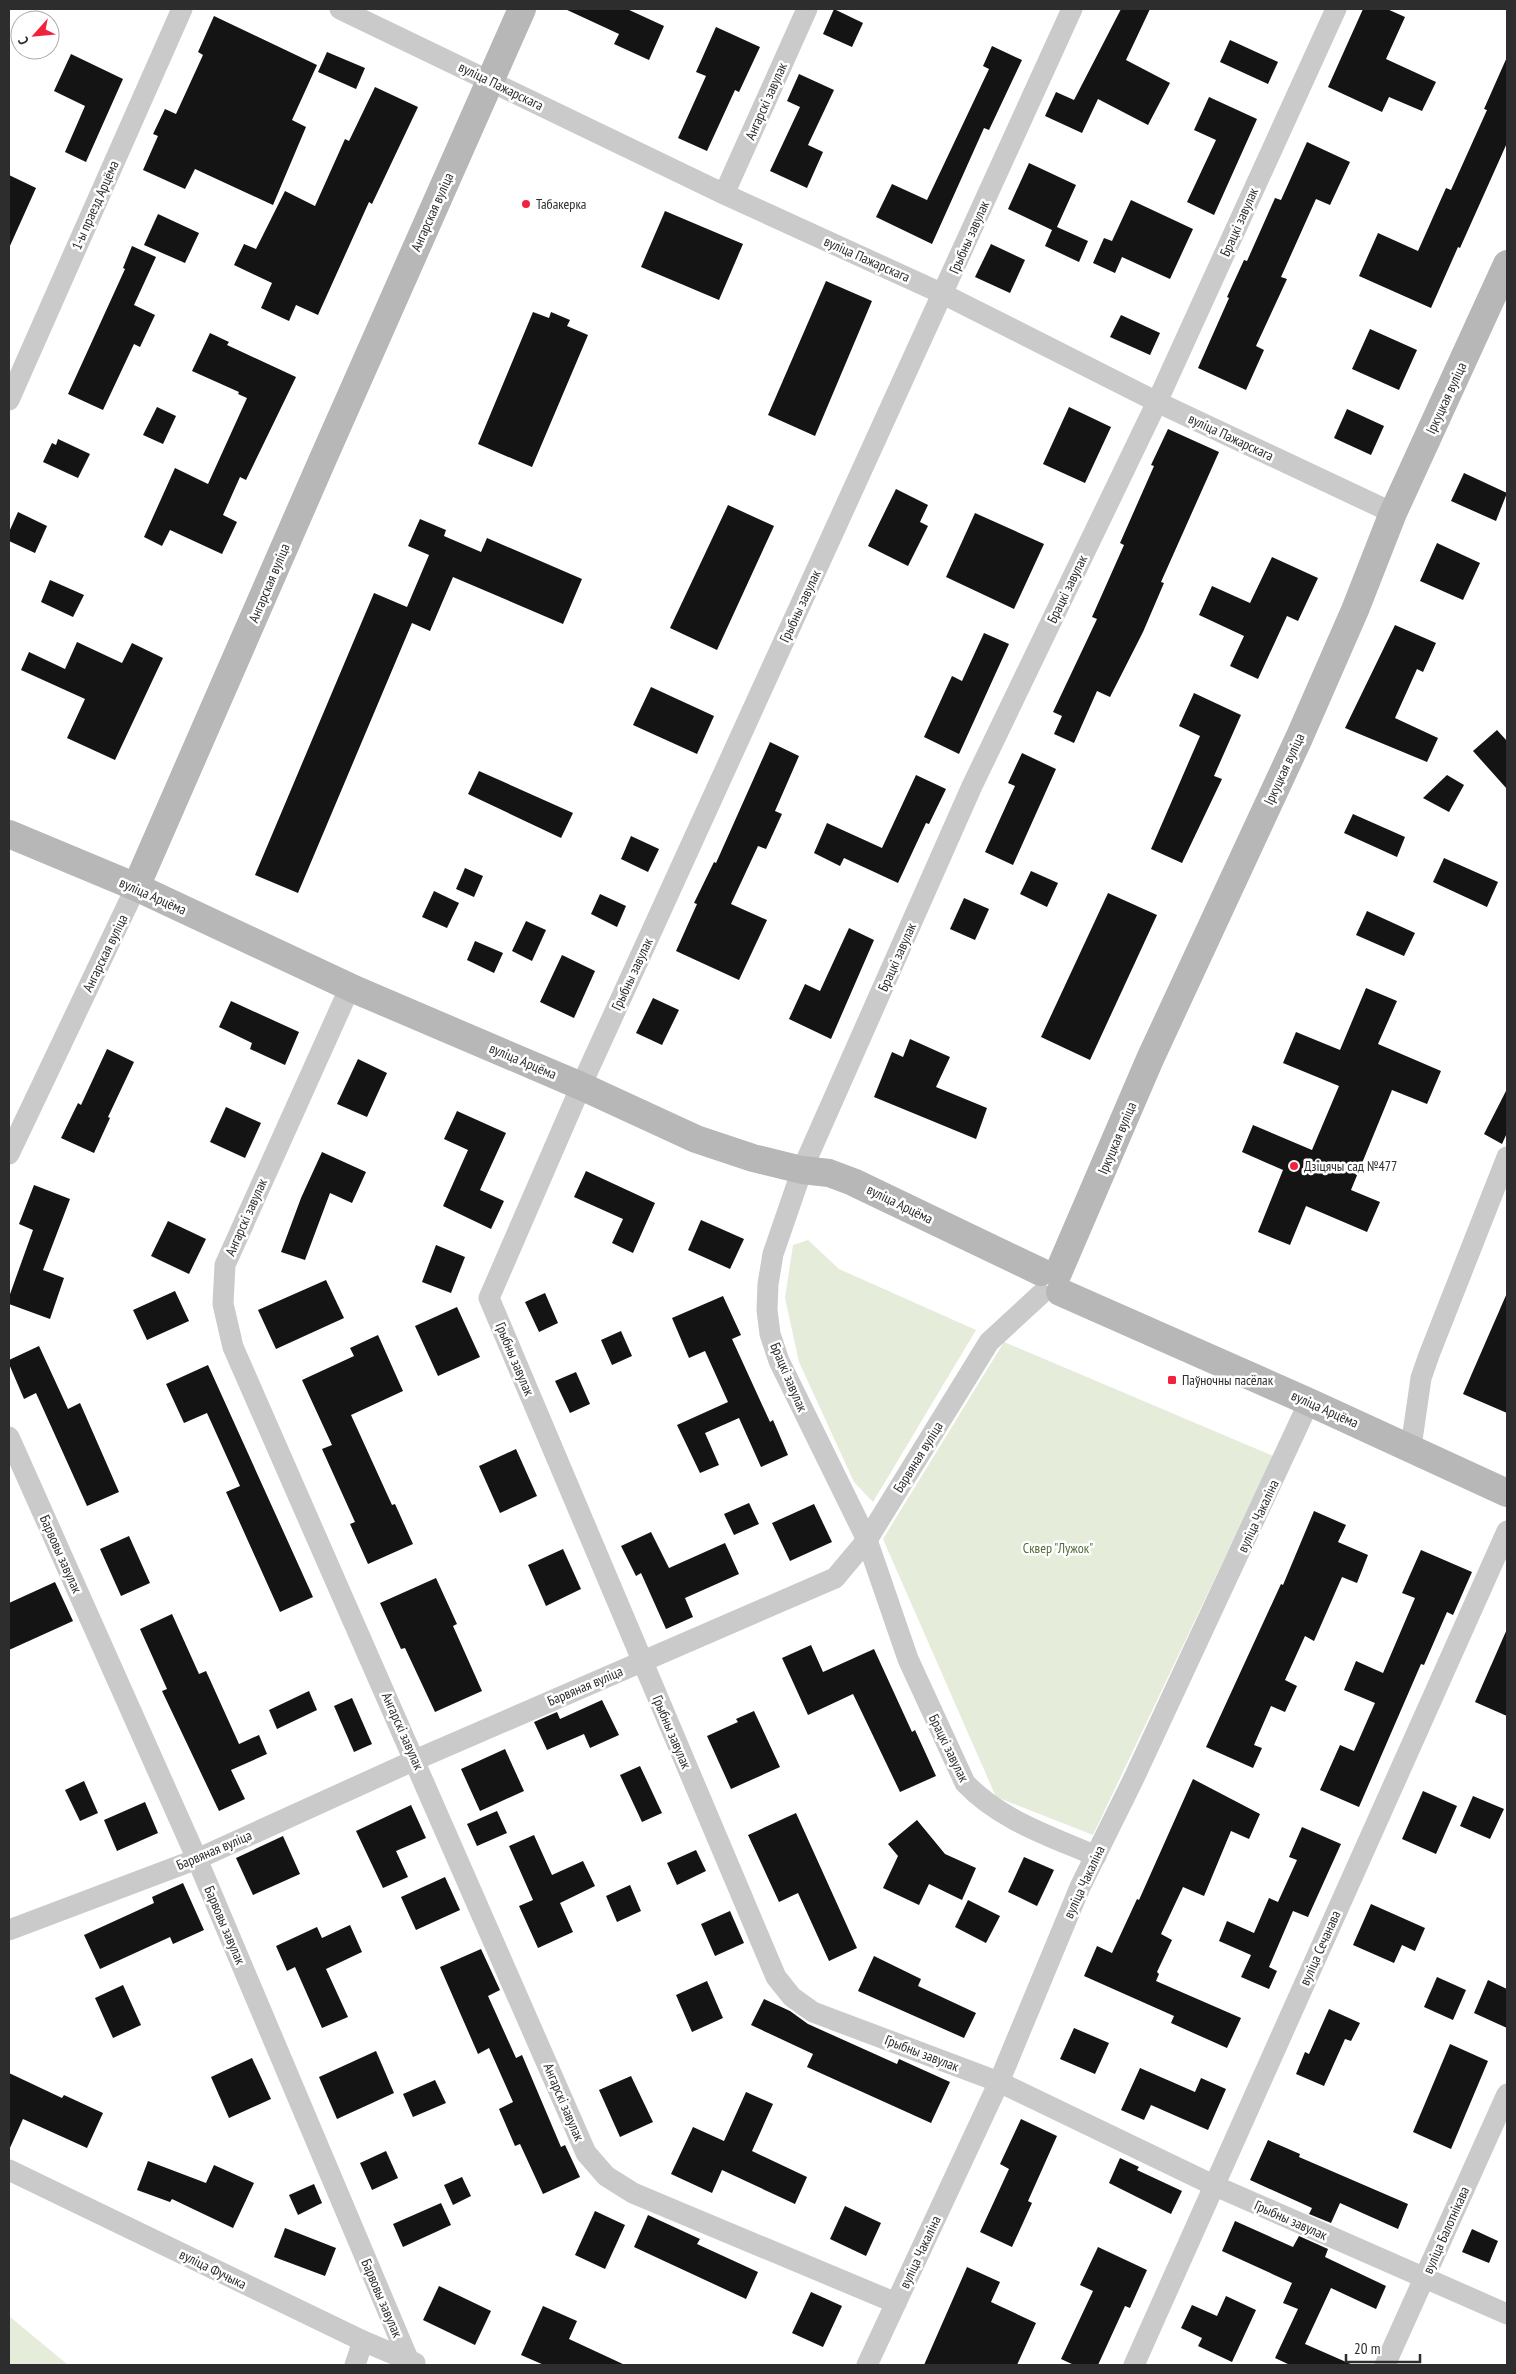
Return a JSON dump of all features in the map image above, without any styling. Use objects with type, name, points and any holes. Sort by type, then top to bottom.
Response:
[{"type":"street","name":"1-ы праезд Арцёма","points":[[9,400],[182,9]]},
{"type":"street","name":"вуліца Пажарскага","points":[[340,9],[724,194],[943,294],[1157,402],[1393,513]]},
{"type":"street","name":"Ангарская вуліца","points":[[9,1154],[136,888],[522,9]]},
{"type":"street","name":"Ангарскі завулак","points":[[724,194],[808,9]]},
{"type":"street","name":"Грыбны завулак","points":[[1072,9],[581,1086],[489,1298],[776,1978],[792,1997],[813,2012],[999,2082],[1213,2185],[1507,2314]]},
{"type":"street","name":"Брацкі завулак","points":[[1096,1856],[996,1810],[980,1799],[965,1783],[908,1659],[867,1540],[779,1361],[770,1334],[767,1310],[773,1254],[802,1170],[972,786],[1157,402],[1336,9]]},
{"type":"street","name":"Іркуцкая вуліца","points":[[1050,1283],[1150,1059],[1307,720],[1355,610],[1393,513],[1507,264]]},
{"type":"street","name":"вуліца Арцёма","points":[[9,834],[136,888],[350,987],[581,1086],[696,1139],[753,1158],[802,1170],[829,1173],[854,1182],[1050,1283],[1411,1447],[1507,1493]]},
{"type":"street","name":"Ангарскі завулак","points":[[350,987],[225,1265],[223,1304],[233,1347],[416,1760],[586,2153],[606,2176],[633,2193],[896,2303]]},
{"type":"street","points":[[1411,1447],[1420,1386],[1428,1355],[1507,1157]]},
{"type":"street","name":"Барвяная вуліца","points":[[9,1930],[197,1859],[416,1760],[835,1578],[867,1540],[989,1342],[1050,1283]]},
{"type":"street","name":"вуліца Чакаліна","points":[[867,2365],[999,2082],[1080,1886],[1096,1856],[1310,1402]]},
{"type":"street","name":"Барвовы завулак","points":[[9,1437],[197,1859],[414,2363]]},
{"type":"street","name":"вуліца Сечанава","points":[[1134,2365],[1507,1531]]},
{"type":"street","name":"вуліца Балотнікава","points":[[1385,2365],[1507,2094]]},
{"type":"street","name":"вуліца Фучыка","points":[[9,2170],[363,2341],[414,2363]]},
{"type":"street","points":[[355,2365],[363,2341]]},
{"type":"green space","points":[[808,1240],[839,1269],[976,1330],[873,1502],[854,1482],[799,1362],[785,1298],[793,1245]]},
{"type":"green space","name":"Сквер \"Лужок\"","points":[[1004,1342],[1273,1456],[1093,1835],[996,1797],[883,1539]]},
{"type":"green space","points":[[9,2316],[68,2365],[9,2365]]},
{"type":"building","points":[[565,9],[627,9],[664,26],[649,60],[614,44],[619,34]]},
{"type":"building","points":[[834,9],[863,23],[852,47],[823,34]]},
{"type":"building","points":[[1121,9],[1150,9],[1126,60],[1170,83],[1148,125],[1098,99],[1082,133],[1045,116],[1056,92],[1074,100]]},
{"type":"building","points":[[1363,9],[1387,9],[1405,17],[1386,59],[1436,82],[1422,111],[1389,97],[1382,112],[1328,87]]},
{"type":"building","points":[[214,16],[317,65],[292,120],[306,127],[273,205],[195,169],[185,189],[143,170],[158,136],[153,134],[165,109],[176,114],[203,55],[198,52]]},
{"type":"building","points":[[716,27],[760,47],[739,92],[735,90],[707,151],[678,138],[706,76],[696,72]]},
{"type":"building","points":[[1230,40],[1278,62],[1268,84],[1220,62]]},
{"type":"building","points":[[992,46],[1022,60],[989,130],[984,128],[932,244],[876,217],[892,184],[927,200],[989,69],[983,66]]},
{"type":"building","points":[[327,52],[365,68],[356,89],[318,72]]},
{"type":"building","points":[[71,54],[123,79],[86,162],[65,152],[85,106],[54,91]]},
{"type":"building","points":[[1507,57],[1507,143],[1431,308],[1359,276],[1378,233],[1418,251],[1446,188],[1451,190],[1487,110],[1484,109]]},
{"type":"building","points":[[799,74],[834,90],[808,145],[823,152],[807,188],[770,171],[800,107],[787,101]]},
{"type":"building","points":[[375,87],[418,107],[372,204],[369,202],[318,315],[296,305],[289,321],[261,308],[272,283],[234,265],[244,244],[256,249],[285,191],[315,206],[345,139],[349,141]]},
{"type":"building","points":[[1209,97],[1257,119],[1214,215],[1187,202],[1216,140],[1194,130]]},
{"type":"building","points":[[1307,142],[1350,162],[1330,205],[1316,199],[1281,277],[1287,279],[1256,346],[1264,350],[1246,390],[1198,368],[1244,260],[1247,261],[1275,198],[1281,200]]},
{"type":"building","points":[[1029,163],[1076,185],[1057,227],[1088,241],[1079,262],[1045,246],[1052,230],[1008,209]]},
{"type":"building","points":[[9,175],[36,188],[9,248]]},
{"type":"building","points":[[1131,200],[1193,229],[1170,279],[1122,257],[1115,273],[1093,263],[1104,238],[1112,241]]},
{"type":"building","points":[[665,211],[743,244],[719,300],[641,267]]},
{"type":"building","points":[[158,214],[199,233],[185,263],[144,245]]},
{"type":"building","points":[[991,244],[1025,260],[1010,293],[975,277]]},
{"type":"building","points":[[132,246],[156,257],[134,305],[155,315],[140,347],[134,344],[103,410],[68,394],[125,269],[123,268]]},
{"type":"building","points":[[826,281],[872,301],[815,436],[768,415]]},
{"type":"building","points":[[533,312],[549,318],[551,312],[570,320],[567,326],[588,335],[532,467],[478,444]]},
{"type":"building","points":[[1121,315],[1160,333],[1150,355],[1110,337]]},
{"type":"building","points":[[1370,329],[1417,350],[1399,390],[1352,369]]},
{"type":"building","points":[[210,333],[229,342],[227,345],[296,377],[246,480],[240,477],[223,515],[237,522],[222,554],[170,530],[162,546],[144,537],[175,468],[208,484],[247,398],[238,394],[239,392],[192,371]]},
{"type":"building","points":[[157,407],[176,416],[163,444],[143,435]]},
{"type":"building","points":[[1069,407],[1111,427],[1085,483],[1043,464]]},
{"type":"building","points":[[1347,409],[1384,426],[1371,455],[1334,438]]},
{"type":"building","points":[[1168,429],[1219,452],[1161,582],[1164,583],[1143,632],[1110,697],[1097,691],[1074,743],[1054,734],[1062,716],[1053,712],[1097,619],[1092,617],[1124,545],[1120,543],[1154,466],[1151,465]]},
{"type":"building","points":[[58,439],[90,454],[78,478],[43,462],[52,443],[56,445]]},
{"type":"building","points":[[1464,473],[1507,493],[1496,521],[1451,501]]},
{"type":"building","points":[[896,489],[928,505],[920,522],[928,526],[908,566],[868,546]]},
{"type":"building","points":[[728,505],[774,526],[717,650],[670,628]]},
{"type":"building","points":[[18,512],[47,526],[35,553],[9,541],[9,532]]},
{"type":"building","points":[[975,513],[1044,544],[1014,609],[946,577]]},
{"type":"building","points":[[420,519],[446,530],[444,536],[481,552],[487,538],[582,579],[563,624],[453,577],[430,631],[412,623],[298,893],[255,875],[374,593],[407,607],[429,555],[408,546]]},
{"type":"building","points":[[1437,543],[1480,563],[1463,600],[1420,581]]},
{"type":"building","points":[[1272,557],[1318,578],[1298,621],[1287,616],[1258,679],[1230,666],[1244,636],[1199,615],[1212,586],[1250,603]]},
{"type":"building","points":[[50,580],[84,595],[73,617],[41,602]]},
{"type":"building","points":[[1395,625],[1436,643],[1423,672],[1417,669],[1395,718],[1438,738],[1427,762],[1345,728]]},
{"type":"building","points":[[984,633],[1009,644],[959,754],[924,737],[952,676],[962,681]]},
{"type":"building","points":[[77,642],[122,663],[132,643],[163,658],[115,760],[67,738],[85,699],[21,670],[29,652],[65,669]]},
{"type":"building","points":[[651,687],[714,716],[697,754],[633,725]]},
{"type":"building","points":[[1194,693],[1241,715],[1214,776],[1222,779],[1182,863],[1151,849],[1200,736],[1179,726]]},
{"type":"building","points":[[1497,730],[1507,741],[1507,789],[1473,751]]},
{"type":"building","points":[[770,742],[799,756],[775,811],[782,814],[766,849],[758,846],[731,904],[767,920],[739,980],[676,951],[697,904],[694,903],[714,862],[716,863]]},
{"type":"building","points":[[1022,753],[1056,769],[1013,865],[985,852],[1015,786],[1008,783]]},
{"type":"building","points":[[479,771],[573,813],[561,838],[468,794]]},
{"type":"building","points":[[916,775],[946,789],[929,824],[926,823],[898,883],[844,858],[840,866],[814,853],[827,823],[882,848]]},
{"type":"building","points":[[1447,775],[1464,785],[1449,812],[1423,798]]},
{"type":"building","points":[[1353,814],[1405,837],[1397,857],[1344,833]]},
{"type":"building","points":[[631,836],[659,849],[648,872],[621,859]]},
{"type":"building","points":[[1444,858],[1498,882],[1487,907],[1433,882]]},
{"type":"building","points":[[465,868],[483,876],[474,897],[456,889]]},
{"type":"building","points":[[1031,871],[1058,883],[1047,907],[1020,894]]},
{"type":"building","points":[[434,891],[459,903],[447,928],[422,917]]},
{"type":"building","points":[[1108,893],[1157,915],[1090,1060],[1041,1037]]},
{"type":"building","points":[[600,894],[626,906],[617,927],[591,914]]},
{"type":"building","points":[[964,898],[989,909],[975,940],[950,929]]},
{"type":"building","points":[[1367,911],[1415,933],[1404,956],[1356,935]]},
{"type":"building","points":[[526,921],[546,930],[532,961],[512,951]]},
{"type":"building","points":[[849,928],[874,940],[831,1039],[789,1019],[805,984],[820,991]]},
{"type":"building","points":[[475,941],[503,953],[494,973],[467,960]]},
{"type":"building","points":[[562,955],[595,971],[574,1018],[540,1002]]},
{"type":"building","points":[[1366,988],[1397,1001],[1378,1044],[1441,1071],[1427,1104],[1392,1090],[1351,1190],[1380,1202],[1367,1232],[1306,1206],[1290,1245],[1258,1232],[1283,1170],[1242,1152],[1253,1125],[1312,1150],[1339,1086],[1283,1063],[1296,1032],[1340,1050]]},
{"type":"building","points":[[653,998],[679,1010],[662,1045],[636,1033]]},
{"type":"building","points":[[231,1001],[299,1032],[285,1065],[250,1049],[252,1043],[219,1027]]},
{"type":"building","points":[[910,1039],[950,1057],[936,1087],[987,1108],[976,1139],[874,1097],[892,1052],[903,1057]]},
{"type":"building","points":[[107,1049],[134,1062],[108,1117],[110,1118],[94,1153],[61,1138],[78,1103],[81,1105]]},
{"type":"building","points":[[358,1059],[387,1073],[367,1117],[337,1104]]},
{"type":"building","points":[[1507,1089],[1507,1133],[1502,1144],[1484,1134]]},
{"type":"building","points":[[226,1107],[261,1123],[245,1158],[210,1142]]},
{"type":"building","points":[[457,1111],[506,1133],[480,1190],[504,1201],[491,1229],[443,1206],[468,1150],[444,1139]]},
{"type":"building","points":[[322,1152],[366,1172],[352,1203],[330,1193],[305,1260],[281,1252],[301,1198]]},
{"type":"building","points":[[586,1171],[655,1203],[633,1253],[612,1243],[623,1219],[574,1197]]},
{"type":"building","points":[[34,1185],[70,1199],[43,1270],[64,1278],[50,1319],[9,1304],[9,1297],[33,1230],[19,1224]]},
{"type":"building","points":[[701,1220],[744,1239],[730,1269],[688,1250]]},
{"type":"building","points":[[168,1221],[206,1239],[189,1274],[151,1256]]},
{"type":"building","points":[[436,1245],[465,1257],[451,1293],[422,1282]]},
{"type":"building","points":[[326,1280],[344,1318],[276,1349],[258,1310]]},
{"type":"building","points":[[175,1291],[189,1321],[147,1340],[133,1310]]},
{"type":"building","points":[[545,1293],[558,1323],[539,1332],[525,1302]]},
{"type":"building","points":[[1507,1293],[1507,1413],[1463,1394]]},
{"type":"building","points":[[723,1296],[741,1335],[732,1339],[770,1422],[773,1420],[788,1455],[761,1467],[739,1418],[705,1433],[719,1465],[700,1473],[677,1425],[728,1402],[705,1351],[689,1358],[672,1318]]},
{"type":"building","points":[[457,1307],[480,1357],[438,1376],[415,1326]]},
{"type":"building","points":[[621,1331],[632,1356],[612,1365],[601,1340]]},
{"type":"building","points":[[378,1335],[403,1391],[351,1415],[392,1505],[395,1504],[413,1544],[368,1564],[350,1524],[355,1522],[322,1449],[332,1445],[302,1380],[354,1356],[350,1348]]},
{"type":"building","points":[[39,1346],[68,1409],[80,1403],[119,1492],[87,1506],[36,1393],[24,1399],[9,1364],[9,1360]]},
{"type":"building","points":[[208,1365],[313,1597],[280,1612],[226,1492],[240,1486],[207,1413],[184,1423],[166,1384]]},
{"type":"building","points":[[576,1372],[590,1404],[570,1413],[555,1381]]},
{"type":"building","points":[[516,1449],[537,1496],[500,1513],[479,1466]]},
{"type":"building","points":[[749,1503],[759,1524],[734,1535],[724,1514]]},
{"type":"building","points":[[814,1504],[832,1542],[790,1561],[772,1523]]},
{"type":"building","points":[[1314,1511],[1346,1525],[1338,1542],[1368,1555],[1357,1583],[1342,1577],[1314,1641],[1305,1636],[1285,1680],[1297,1686],[1285,1712],[1271,1706],[1254,1745],[1262,1748],[1253,1768],[1206,1747],[1281,1584],[1283,1585]]},
{"type":"building","points":[[651,1532],[669,1568],[725,1543],[739,1574],[685,1598],[693,1617],[666,1629],[641,1573],[636,1576],[621,1546]]},
{"type":"building","points":[[129,1536],[150,1583],[121,1596],[100,1549]]},
{"type":"building","points":[[563,1549],[581,1589],[546,1606],[528,1565]]},
{"type":"building","points":[[1421,1550],[1472,1572],[1453,1615],[1447,1612],[1424,1665],[1421,1664],[1359,1807],[1320,1790],[1340,1745],[1354,1751],[1375,1703],[1344,1690],[1356,1661],[1383,1673],[1415,1598],[1402,1593]]},
{"type":"building","points":[[436,1578],[457,1624],[453,1626],[482,1691],[435,1712],[405,1648],[401,1649],[380,1603]]},
{"type":"building","points":[[55,1582],[73,1621],[9,1650],[9,1603]]},
{"type":"building","points":[[172,1614],[199,1674],[206,1671],[239,1744],[259,1735],[267,1754],[231,1770],[245,1799],[219,1811],[162,1691],[167,1689],[140,1629]]},
{"type":"building","points":[[1507,1629],[1507,1716],[1475,1702]]},
{"type":"building","points":[[811,1645],[823,1672],[874,1649],[912,1732],[915,1730],[936,1776],[900,1792],[853,1694],[808,1715],[782,1658]]},
{"type":"building","points":[[309,1691],[317,1710],[277,1729],[269,1710]]},
{"type":"building","points":[[352,1698],[372,1744],[354,1752],[334,1706]]},
{"type":"building","points":[[602,1700],[619,1735],[590,1748],[584,1734],[547,1750],[534,1722],[557,1712],[560,1719]]},
{"type":"building","points":[[754,1711],[780,1767],[731,1789],[707,1736],[738,1722],[736,1719]]},
{"type":"building","points":[[505,1749],[524,1791],[480,1811],[461,1769]]},
{"type":"building","points":[[640,1766],[662,1813],[642,1822],[620,1775]]},
{"type":"building","points":[[1193,1779],[1260,1814],[1249,1839],[1231,1831],[1204,1896],[1183,1887],[1161,1934],[1172,1940],[1157,1972],[1159,1974],[1156,1981],[1241,2018],[1227,2048],[1171,2023],[1174,2016],[1084,1976],[1097,1946],[1112,1953],[1137,1899],[1139,1900]]},
{"type":"building","points":[[84,1781],[98,1813],[80,1821],[65,1790]]},
{"type":"building","points":[[1423,1791],[1457,1806],[1436,1854],[1402,1839]]},
{"type":"building","points":[[1473,1796],[1504,1809],[1490,1839],[1460,1826]]},
{"type":"building","points":[[145,1802],[158,1833],[117,1851],[104,1820]]},
{"type":"building","points":[[411,1805],[426,1838],[396,1851],[408,1877],[383,1888],[356,1831]]},
{"type":"building","points":[[497,1811],[507,1833],[477,1846],[467,1824]]},
{"type":"building","points":[[796,1813],[857,1948],[829,1961],[798,1893],[779,1902],[748,1835]]},
{"type":"building","points":[[917,1820],[945,1854],[976,1868],[962,1900],[929,1884],[919,1905],[883,1888],[898,1856],[888,1844]]},
{"type":"building","points":[[1302,1827],[1341,1844],[1308,1917],[1293,1911],[1269,1967],[1277,1971],[1269,1989],[1241,1977],[1251,1955],[1219,1941],[1227,1921],[1254,1933],[1269,1898],[1278,1902],[1297,1860],[1289,1857]]},
{"type":"building","points":[[534,1835],[552,1875],[583,1861],[595,1886],[560,1903],[573,1932],[538,1948],[519,1906],[533,1900],[509,1846]]},
{"type":"building","points":[[283,1836],[300,1874],[253,1895],[236,1858]]},
{"type":"building","points":[[696,1850],[706,1871],[677,1885],[667,1863]]},
{"type":"building","points":[[1024,1857],[1054,1870],[1037,1906],[1008,1892]]},
{"type":"building","points":[[445,1877],[460,1910],[416,1930],[401,1897]]},
{"type":"building","points":[[183,1883],[204,1930],[173,1944],[170,1937],[100,1969],[84,1935],[154,1903],[152,1897]]},
{"type":"building","points":[[630,1885],[641,1911],[617,1922],[606,1896]]},
{"type":"building","points":[[968,1900],[1000,1916],[986,1943],[955,1927]]},
{"type":"building","points":[[1371,1904],[1425,1928],[1415,1951],[1402,1945],[1394,1963],[1353,1945]]},
{"type":"building","points":[[730,1911],[744,1943],[715,1956],[701,1924]]},
{"type":"building","points":[[350,1925],[362,1952],[326,1969],[348,2017],[322,2028],[295,1967],[287,1971],[276,1946],[317,1927],[322,1938]]},
{"type":"building","points":[[481,1949],[500,1990],[488,1996],[516,2058],[522,2055],[561,2147],[565,2145],[580,2177],[543,2194],[520,2144],[515,2146],[499,2109],[513,2102],[489,2048],[478,2054],[440,1967]]},
{"type":"building","points":[[874,1956],[921,1979],[918,1986],[976,2013],[964,2038],[858,1991]]},
{"type":"building","points":[[1437,1977],[1466,1990],[1453,2020],[1424,2007]]},
{"type":"building","points":[[1488,1980],[1507,1989],[1507,2028],[1474,2013]]},
{"type":"building","points":[[707,1981],[723,2018],[692,2032],[676,1995]]},
{"type":"building","points":[[123,1985],[141,2025],[113,2038],[95,1998]]},
{"type":"building","points":[[764,1999],[790,2011],[808,2024],[897,2064],[899,2059],[950,2082],[931,2123],[807,2067],[813,2054],[751,2025]]},
{"type":"building","points":[[1329,2009],[1360,2023],[1351,2041],[1345,2039],[1324,2086],[1296,2074],[1305,2052],[1309,2054]]},
{"type":"building","points":[[1074,2028],[1109,2043],[1095,2074],[1060,2059]]},
{"type":"building","points":[[1450,2044],[1488,2061],[1451,2149],[1413,2132]]},
{"type":"building","points":[[376,2051],[394,2093],[337,2119],[319,2077]]},
{"type":"building","points":[[252,2058],[271,2099],[229,2118],[211,2077]]},
{"type":"building","points":[[1140,2068],[1195,2092],[1201,2078],[1226,2089],[1208,2130],[1151,2105],[1144,2120],[1121,2110]]},
{"type":"building","points":[[9,2073],[62,2098],[64,2095],[103,2113],[87,2148],[23,2119],[9,2150]]},
{"type":"building","points":[[631,2076],[653,2122],[620,2137],[599,2090]]},
{"type":"building","points":[[435,2080],[446,2103],[413,2117],[403,2094]]},
{"type":"building","points":[[746,2092],[773,2104],[752,2151],[807,2177],[795,2204],[722,2170],[712,2193],[671,2174],[693,2127],[724,2141]]},
{"type":"building","points":[[1021,2119],[1057,2136],[1028,2201],[1032,2203],[1012,2247],[980,2232],[1009,2169],[1000,2164]]},
{"type":"building","points":[[1268,2140],[1300,2154],[1299,2157],[1408,2204],[1398,2229],[1340,2203],[1331,2223],[1309,2214],[1312,2208],[1250,2180]]},
{"type":"building","points":[[386,2151],[398,2178],[372,2190],[360,2163]]},
{"type":"building","points":[[1120,2158],[1139,2167],[1137,2170],[1182,2191],[1171,2214],[1109,2183]]},
{"type":"building","points":[[148,2161],[206,2183],[214,2165],[254,2183],[233,2228],[172,2199],[170,2202],[137,2190]]},
{"type":"building","points":[[462,2177],[471,2196],[453,2205],[444,2185]]},
{"type":"building","points":[[314,2184],[322,2203],[298,2215],[289,2195]]},
{"type":"building","points":[[441,2203],[451,2225],[403,2247],[393,2224]]},
{"type":"building","points":[[845,2206],[881,2223],[866,2256],[830,2239]]},
{"type":"building","points":[[595,2211],[625,2225],[605,2269],[575,2255]]},
{"type":"building","points":[[648,2215],[700,2239],[697,2244],[758,2272],[746,2299],[634,2247]]},
{"type":"building","points":[[1235,2221],[1293,2247],[1299,2236],[1328,2249],[1325,2257],[1386,2286],[1376,2309],[1331,2288],[1305,2344],[1353,2365],[1290,2365],[1275,2358],[1298,2309],[1283,2303],[1292,2283],[1222,2251]]},
{"type":"building","points":[[285,2228],[336,2248],[325,2276],[274,2257]]},
{"type":"building","points":[[1472,2229],[1498,2241],[1489,2263],[1462,2252]]},
{"type":"building","points":[[1098,2247],[1147,2270],[1130,2308],[1125,2306],[1098,2365],[1074,2365],[1061,2359],[1093,2291],[1080,2285]]},
{"type":"building","points":[[967,2267],[1000,2282],[991,2302],[1036,2323],[1017,2365],[924,2365]]},
{"type":"building","points":[[439,2286],[491,2311],[475,2345],[423,2320]]},
{"type":"building","points":[[811,2292],[842,2306],[823,2347],[792,2333]]},
{"type":"building","points":[[1226,2296],[1256,2310],[1232,2362],[1198,2346],[1202,2338],[1181,2328],[1192,2305],[1217,2316]]},
{"type":"building","points":[[543,2306],[577,2321],[569,2339],[625,2365],[544,2365],[521,2355]]},
{"type":"place","name":"Табакерка","points":[[526,204]]},
{"type":"place","name":"Дзіцячы сад №477","points":[[1294,1166]]},
{"type":"place","name":"Паўночны пасёлак","points":[[1172,1380]]}]
